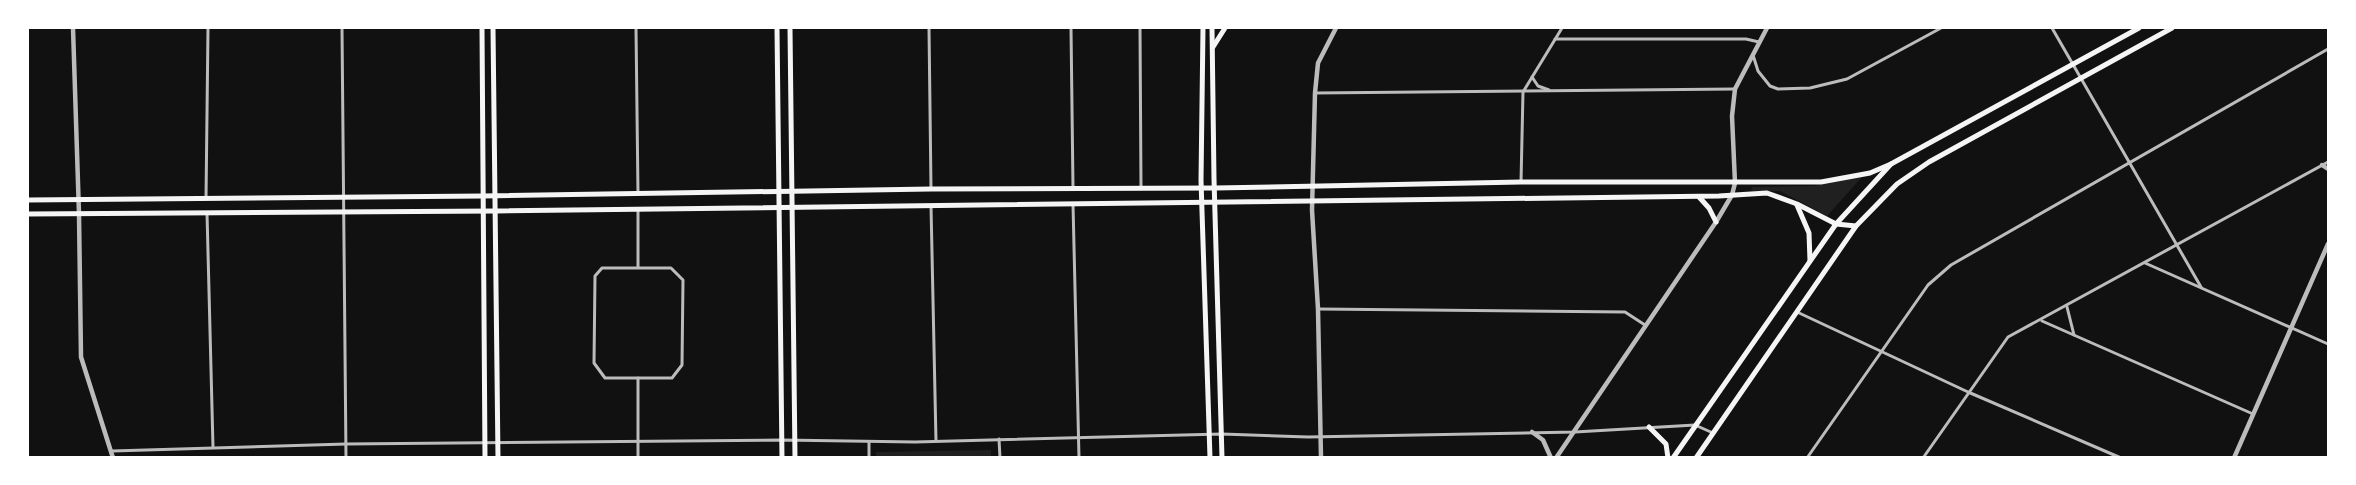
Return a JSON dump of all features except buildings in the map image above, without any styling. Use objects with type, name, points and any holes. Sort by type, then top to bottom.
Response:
[{"type":"main road","points":[[482,28],[485,458]]},
{"type":"main road","points":[[493,28],[498,458]]},
{"type":"main road","points":[[777,28],[782,458]]},
{"type":"main road","points":[[790,28],[795,458]]},
{"type":"main road","points":[[1203,28],[1202,201],[1210,458]]},
{"type":"main road","points":[[1212,28],[1222,458]]},
{"type":"main road","points":[[1213,47],[1225,28]]},
{"type":"main road","points":[[28,200],[206,200],[931,189],[1215,188],[1521,182],[1822,182],[1870,173],[1891,164],[2140,28]]},
{"type":"main road","points":[[1696,458],[1856,226],[1897,184],[1929,162],[2172,28]]},
{"type":"main road","points":[[1672,458],[1836,224],[1891,164]]},
{"type":"main road","points":[[28,214],[496,211],[1215,202],[1312,199],[1698,196],[1767,193],[1797,204],[1836,224],[1856,226]]},
{"type":"main road","points":[[1698,196],[1710,208],[1716,222]]},
{"type":"main road","points":[[1797,204],[1809,233],[1810,261]]},
{"type":"main road","points":[[1649,427],[1666,444],[1668,458]]},
{"type":"street","points":[[73,28],[79,201],[81,357],[113,458]]},
{"type":"street","points":[[206,200],[208,28]]},
{"type":"street","points":[[342,28],[346,458]]},
{"type":"street","points":[[636,28],[638,194]]},
{"type":"street","points":[[929,28],[931,189]]},
{"type":"street","points":[[1071,28],[1073,188]]},
{"type":"street","points":[[1140,28],[1141,188]]},
{"type":"street","points":[[1321,458],[1318,308],[1312,199],[1315,93],[1318,63],[1336,28]]},
{"type":"street","points":[[1521,182],[1523,92],[1562,28]]},
{"type":"street","points":[[1556,458],[1716,222],[1732,195],[1735,182],[1732,116],[1736,89],[1767,28]]},
{"type":"street","points":[[1752,55],[1758,71],[1770,86],[1778,89],[1810,88],[1847,79],[1939,28]]},
{"type":"street","points":[[2052,28],[2083,78],[2201,287]]},
{"type":"street","points":[[1555,39],[1746,39],[1759,42]]},
{"type":"street","points":[[1807,458],[1928,285],[1951,265],[2328,48]]},
{"type":"street","points":[[1532,77],[1538,86],[1552,91]]},
{"type":"street","points":[[1315,93],[1736,89]]},
{"type":"street","points":[[1923,458],[2008,337],[2067,307],[2328,162]]},
{"type":"street","points":[[2322,165],[2328,170]]},
{"type":"street","points":[[1074,203],[1079,458]]},
{"type":"street","points":[[931,205],[936,441]]},
{"type":"street","points":[[638,209],[638,268]]},
{"type":"street","points":[[207,214],[214,447]]},
{"type":"street","points":[[2234,458],[2328,244]]},
{"type":"street","points":[[2145,263],[2328,344]]},
{"type":"street","points":[[602,268],[671,268],[683,280],[682,365],[672,378],[638,378],[605,378],[594,363],[594,276],[602,268]]},
{"type":"street","points":[[2067,307],[2074,336]]},
{"type":"street","points":[[1318,308],[1625,312],[1645,325]]},
{"type":"street","points":[[1797,312],[1968,392],[2120,458]]},
{"type":"street","points":[[2041,321],[2253,414]]},
{"type":"street","points":[[638,378],[638,458]]},
{"type":"street","points":[[112,451],[346,444],[782,440],[868,442],[1222,434],[1320,436],[1575,432],[1695,425],[1713,433]]},
{"type":"street","points":[[1532,432],[1544,440],[1551,458]]},
{"type":"street","points":[[999,439],[1000,458]]},
{"type":"street","points":[[868,442],[869,458]]},
{"type":"shaded area","points":[[1862,177],[1827,216],[1780,191],[1751,191],[1752,187],[1814,186]]},
{"type":"shaded area","points":[[991,450],[991,457],[876,457],[876,452]]}]
